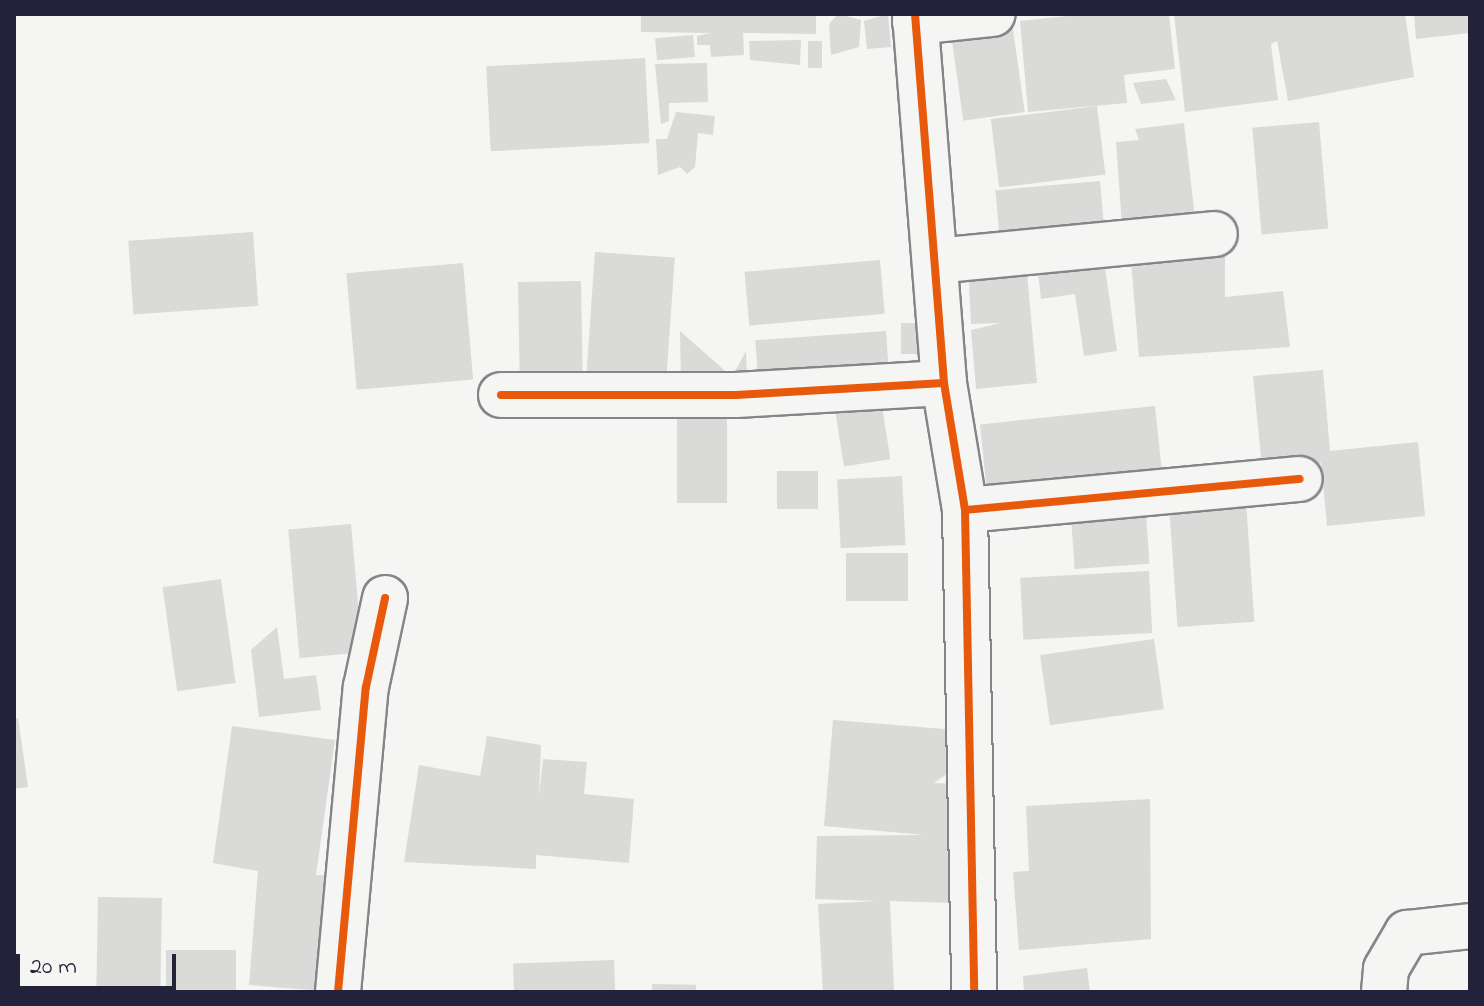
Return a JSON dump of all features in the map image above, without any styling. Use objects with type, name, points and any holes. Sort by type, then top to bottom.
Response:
[{"type":"street","points":[[974,992],[965,510],[944,383],[915,18],[993,14]]},
{"type":"street","points":[[935,261],[1215,234]]},
{"type":"street","points":[[501,395],[736,395],[944,383]]},
{"type":"street","points":[[965,510],[1300,479]]},
{"type":"street","points":[[338,992],[366,687],[385,598]]},
{"type":"street","points":[[1384,992],[1386,969],[1407,933],[1470,926]]},
{"type":"building","points":[[641,14],[816,14],[816,34],[743,33],[744,55],[711,57],[710,45],[697,45],[697,36],[710,33],[641,32]]},
{"type":"building","points":[[838,14],[861,20],[859,47],[831,55],[829,24]]},
{"type":"building","points":[[888,14],[891,47],[867,49],[864,21]]},
{"type":"building","points":[[1087,14],[1169,14],[1175,69],[1124,75],[1127,103],[1028,112],[1020,21]]},
{"type":"building","points":[[1174,14],[1405,14],[1414,77],[1288,101],[1277,41],[1271,44],[1278,100],[1185,112]]},
{"type":"building","points":[[1414,14],[1470,14],[1470,33],[1416,39]]},
{"type":"building","points":[[1012,22],[1025,112],[963,121],[951,31]]},
{"type":"building","points":[[693,35],[695,57],[657,60],[655,38]]},
{"type":"building","points":[[801,40],[800,65],[750,60],[749,41]]},
{"type":"building","points":[[808,41],[822,41],[822,68],[808,68]]},
{"type":"building","points":[[645,58],[649,143],[491,151],[486,66]]},
{"type":"building","points":[[707,63],[708,102],[669,103],[669,121],[661,124],[655,64]]},
{"type":"building","points":[[1166,79],[1176,100],[1141,104],[1133,83]]},
{"type":"building","points":[[1097,106],[1105,174],[999,188],[991,119]]},
{"type":"building","points":[[676,112],[715,116],[713,135],[698,133],[695,167],[687,174],[680,167],[658,175],[656,139],[667,139]]},
{"type":"building","points":[[1319,122],[1328,229],[1262,234],[1252,128]]},
{"type":"building","points":[[1184,123],[1195,218],[1123,239],[1116,142],[1139,140],[1135,129]]},
{"type":"building","points":[[1100,181],[1105,236],[1000,245],[995,190]]},
{"type":"building","points":[[253,232],[258,306],[133,315],[128,241]]},
{"type":"building","points":[[1225,242],[1225,297],[1283,291],[1290,347],[1139,357],[1130,249]]},
{"type":"building","points":[[595,252],[675,258],[665,392],[586,387]]},
{"type":"building","points":[[1103,253],[1117,351],[1084,356],[1075,294],[1041,299],[1037,263]]},
{"type":"building","points":[[880,260],[885,314],[749,326],[745,272]]},
{"type":"building","points":[[1026,262],[1037,383],[976,389],[971,330],[1001,323],[971,324],[968,266]]},
{"type":"building","points":[[463,263],[473,380],[357,390],[346,273]]},
{"type":"building","points":[[581,281],[583,384],[520,385],[518,282]]},
{"type":"building","points":[[901,323],[924,323],[924,354],[901,354]]},
{"type":"building","points":[[680,331],[732,377],[746,351],[747,380],[681,382]]},
{"type":"building","points":[[886,331],[889,378],[759,387],[755,340]]},
{"type":"building","points":[[1323,370],[1330,451],[1418,442],[1425,516],[1327,526],[1321,463],[1262,468],[1253,376]]},
{"type":"building","points":[[881,400],[890,459],[844,467],[835,407]]},
{"type":"building","points":[[1155,406],[1163,478],[987,496],[980,424]]},
{"type":"building","points":[[677,418],[727,418],[727,503],[677,503]]},
{"type":"building","points":[[777,471],[818,471],[818,509],[777,509]]},
{"type":"building","points":[[902,476],[906,545],[841,548],[837,479]]},
{"type":"building","points":[[1145,500],[1149,564],[1075,569],[1070,505]]},
{"type":"building","points":[[1246,502],[1254,622],[1178,627],[1169,507]]},
{"type":"building","points":[[351,524],[362,653],[299,658],[288,529]]},
{"type":"building","points":[[846,553],[908,553],[908,601],[846,601]]},
{"type":"building","points":[[1149,571],[1152,633],[1023,640],[1020,578]]},
{"type":"building","points":[[221,579],[236,683],[177,691],[163,587]]},
{"type":"building","points":[[277,627],[284,679],[316,675],[321,710],[259,717],[251,650]]},
{"type":"building","points":[[1154,639],[1164,709],[1050,725],[1040,655]]},
{"type":"building","points":[[18,718],[28,787],[14,789],[14,719]]},
{"type":"building","points":[[833,720],[957,730],[954,769],[934,783],[957,784],[954,903],[890,901],[894,990],[823,992],[818,904],[877,901],[815,899],[817,836],[925,835],[824,826]]},
{"type":"building","points":[[232,726],[335,740],[316,875],[333,876],[325,991],[249,985],[258,871],[213,863]]},
{"type":"building","points":[[487,736],[541,745],[539,796],[543,759],[587,762],[584,794],[634,799],[629,863],[536,855],[536,869],[404,862],[419,765],[480,776]]},
{"type":"building","points":[[1150,799],[1151,939],[1019,950],[1013,872],[1029,871],[1026,806]]},
{"type":"building","points":[[98,897],[162,898],[160,992],[96,992]]},
{"type":"building","points":[[166,950],[236,950],[236,992],[166,992]]},
{"type":"building","points":[[614,960],[615,992],[514,992],[513,964]]},
{"type":"building","points":[[1087,968],[1090,992],[1024,992],[1023,976]]},
{"type":"building","points":[[652,984],[696,985],[696,992],[652,992]]},
{"type":"cycle path","points":[[915,14],[944,383],[965,510],[974,992]]},
{"type":"cycle path","points":[[501,395],[736,395],[944,383]]},
{"type":"cycle path","points":[[965,510],[1300,479]]},
{"type":"cycle path","points":[[338,992],[366,687],[385,598]]}]
